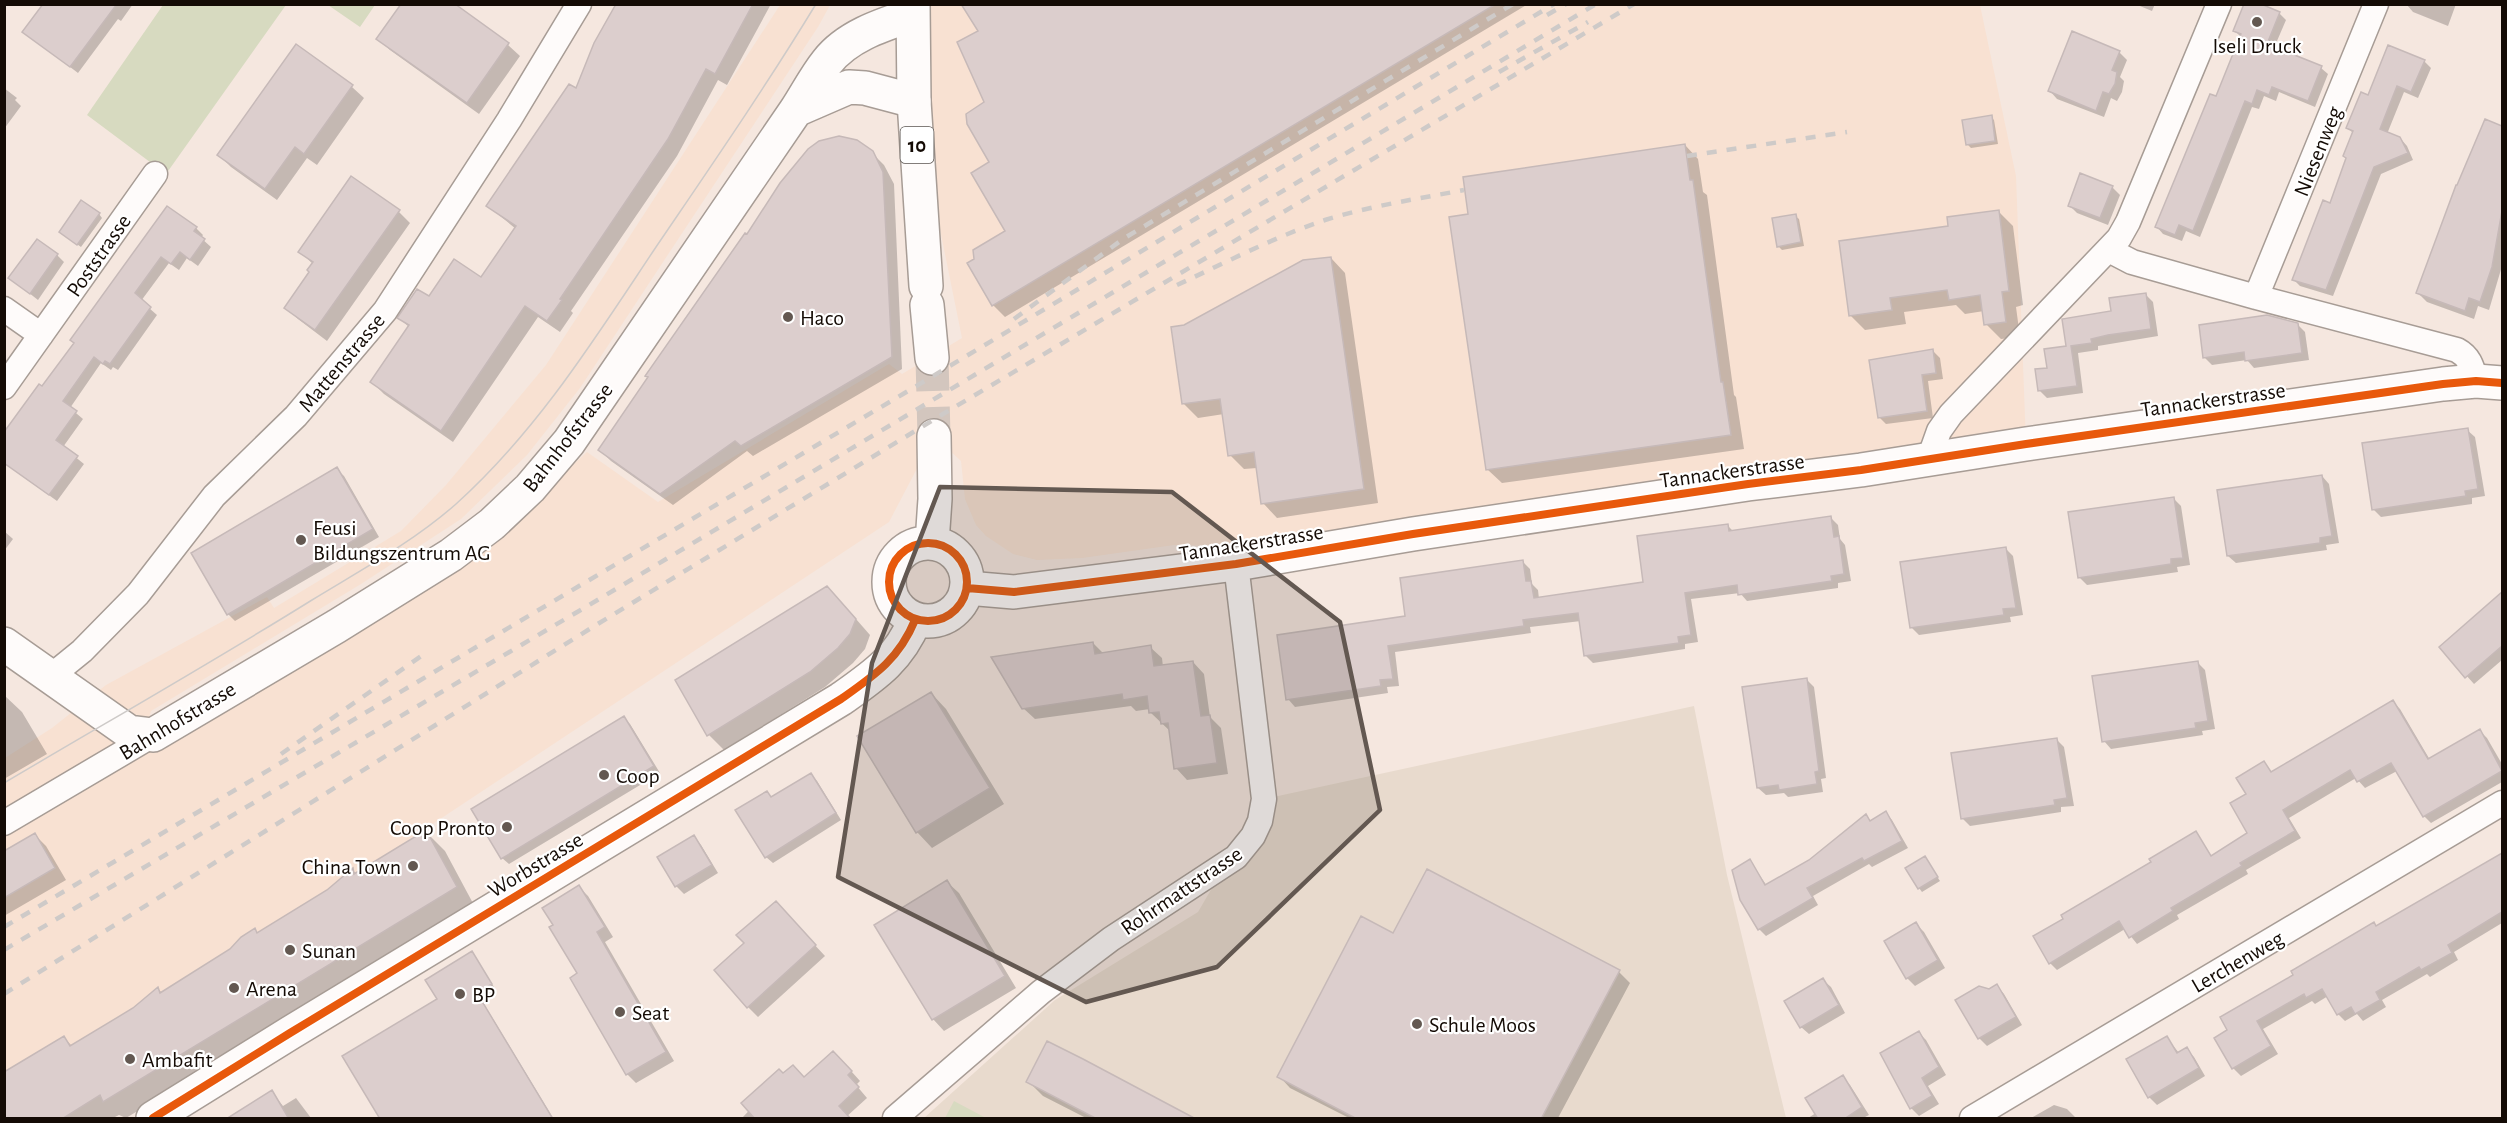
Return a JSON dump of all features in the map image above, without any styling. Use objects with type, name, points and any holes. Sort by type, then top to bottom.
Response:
[{"type":"street","name":"Mattenstrasse","points":[[50,677],[82,651],[138,594],[213,496],[296,416],[385,311],[509,120],[579,4]]},
{"type":"street","points":[[1929,459],[1939,431],[1951,414],[2109,250],[2128,222],[2219,4]]},
{"type":"street","name":"Niesenweg","points":[[2256,297],[2376,4]]},
{"type":"street","name":"10","points":[[913,10],[914,101],[932,358]]},
{"type":"street","name":"Bahnhofstrasse","points":[[4,823],[337,626],[451,555],[492,524],[530,488],[569,442],[796,111],[827,61],[840,49],[873,28],[913,10]]},
{"type":"street","points":[[796,111],[849,87],[865,88],[914,101]]},
{"type":"street","name":"Poststrasse","points":[[4,387],[155,174]]},
{"type":"street","points":[[2109,250],[2133,262],[2457,350],[2464,354],[2489,382]]},
{"type":"street","points":[[4,309],[41,335]]},
{"type":"street","name":"Tannackerstrasse","points":[[967,588],[1014,592],[1236,564],[1413,534],[2026,444],[2489,382]]},
{"type":"street","points":[[932,543],[935,499],[934,436]]},
{"type":"street","points":[[932,543],[944,546],[962,563],[967,575],[967,588],[958,609],[949,616],[927,622],[915,620],[896,606],[888,583],[890,572],[902,552],[911,547],[932,543]]},
{"type":"street","name":"Rohrmattstrasse","points":[[895,1119],[1041,992],[1129,924],[1236,857],[1251,840],[1260,821],[1264,799],[1236,564]]},
{"type":"street","name":"Worbstrasse","points":[[153,1119],[290,1033],[841,699],[887,665],[900,651],[915,620]]},
{"type":"street","points":[[4,644],[129,732],[153,735]]},
{"type":"street","name":"Lerchenweg","points":[[1972,1119],[2502,803]]},
{"type":"highlighted area","points":[[940,487],[1172,492],[1340,622],[1380,810],[1217,967],[1086,1002],[838,877],[872,663]]},
{"type":"shaded area","points":[[780,5],[830,5],[818,27],[580,388],[527,455],[461,519],[361,584],[151,711],[138,753],[495,536],[587,452],[658,502],[889,364],[902,374],[962,338],[914,101],[913,5],[1980,5],[2016,176],[2026,444],[1328,548],[1174,545],[1082,558],[1037,560],[1013,554],[986,536],[976,525],[965,499],[961,461],[934,436],[889,522],[5,1107],[5,758],[52,728],[106,685],[267,597],[274,608],[401,531],[446,485],[546,365]]},
{"type":"shaded area","points":[[1694,706],[1727,875],[1786,1118],[924,1118],[1055,1000],[1198,912],[1264,799]]},
{"type":"green space","points":[[163,5],[286,5],[166,174],[87,115]]},
{"type":"green space","points":[[328,5],[375,5],[360,27]]},
{"type":"green space","points":[[954,1101],[986,1118],[945,1118]]},
{"type":"building","points":[[43,4],[117,4],[70,67],[22,32]]},
{"type":"building","points":[[401,4],[455,4],[509,43],[467,103],[376,39]]},
{"type":"building","points":[[616,4],[753,4],[715,74],[706,69],[668,139],[547,321],[525,306],[441,431],[370,382],[409,325],[397,318],[417,289],[429,296],[454,259],[481,277],[516,226],[486,206],[569,84],[576,88],[594,43]]},
{"type":"building","points":[[961,4],[1496,4],[992,306],[967,263],[974,259],[973,250],[1005,231],[971,173],[989,162],[967,124],[966,114],[984,102],[957,42],[978,31]]},
{"type":"building","points":[[2244,4],[2261,4],[2280,12],[2267,44],[2322,66],[2308,101],[2272,87],[2269,95],[2257,90],[2252,104],[2245,101],[2193,231],[2179,225],[2175,235],[2155,227],[2210,94],[2216,96],[2241,34],[2233,31]]},
{"type":"building","points":[[2072,31],[2120,51],[2112,70],[2117,72],[2115,84],[2109,94],[2103,92],[2096,111],[2048,91]]},
{"type":"building","points":[[296,44],[353,85],[304,154],[295,147],[265,189],[217,155]]},
{"type":"building","points":[[2388,45],[2425,60],[2411,92],[2397,86],[2380,129],[2400,137],[2408,153],[2374,167],[2326,290],[2292,280],[2323,200],[2330,203],[2346,158],[2343,156],[2353,131],[2346,128],[2361,92],[2368,95]]},
{"type":"building","points":[[1992,115],[1995,141],[1966,145],[1962,120]]},
{"type":"building","points":[[2485,119],[2502,126],[2502,211],[2492,267],[2480,302],[2469,298],[2465,311],[2416,293],[2456,185]]},
{"type":"building","name":"Haco","points":[[839,136],[857,140],[873,151],[883,172],[892,357],[741,446],[735,441],[660,494],[598,450],[648,377],[645,376],[745,233],[747,234],[780,183],[808,149],[819,141]]},
{"type":"building","points":[[1685,144],[1690,180],[1693,180],[1721,382],[1723,382],[1731,435],[1486,470],[1449,217],[1468,214],[1463,177]]},
{"type":"building","points":[[2080,173],[2113,186],[2100,218],[2068,206]]},
{"type":"building","points":[[351,176],[400,210],[315,330],[284,308],[309,272],[307,270],[313,262],[298,252]]},
{"type":"building","points":[[81,200],[100,213],[77,245],[59,232]]},
{"type":"building","points":[[167,206],[197,227],[194,231],[205,239],[190,260],[180,252],[171,264],[161,257],[135,293],[151,307],[110,364],[105,361],[103,364],[94,357],[63,401],[77,411],[56,440],[78,456],[49,495],[4,463],[4,432],[39,384],[42,386],[74,343],[70,340]]},
{"type":"building","points":[[1999,210],[2009,291],[2002,292],[2006,322],[1984,325],[1980,295],[1949,300],[1947,290],[1890,298],[1892,310],[1849,316],[1839,241],[1948,226],[1947,217]]},
{"type":"building","points":[[1796,214],[1801,242],[1777,247],[1772,218]]},
{"type":"building","points":[[37,239],[58,254],[30,294],[8,278]]},
{"type":"building","points":[[1331,257],[1364,489],[1261,504],[1254,452],[1228,456],[1220,399],[1182,404],[1171,327],[1184,325],[1303,260]]},
{"type":"building","points":[[2146,293],[2151,329],[2108,335],[2091,339],[2092,343],[2071,346],[2077,386],[2038,391],[2035,369],[2047,368],[2044,349],[2066,346],[2062,319],[2111,311],[2109,298]]},
{"type":"building","points":[[2267,315],[2298,323],[2302,353],[2245,361],[2244,352],[2203,358],[2199,325]]},
{"type":"building","points":[[1933,349],[1936,373],[1922,375],[1927,411],[1878,418],[1869,360]]},
{"type":"building","points":[[2468,428],[2478,489],[2465,491],[2466,496],[2372,510],[2362,443]]},
{"type":"building","name":"Feusi Bildungszentrum AG","points":[[337,467],[373,529],[227,615],[191,553]]},
{"type":"building","points":[[2322,475],[2332,536],[2320,538],[2320,543],[2227,556],[2217,490]]},
{"type":"building","points":[[2174,497],[2183,558],[2171,559],[2171,564],[2078,578],[2068,512]]},
{"type":"building","points":[[1831,516],[1834,537],[1839,536],[1844,574],[1831,576],[1832,581],[1738,595],[1737,585],[1685,593],[1691,635],[1678,637],[1679,643],[1584,656],[1578,613],[1523,620],[1524,626],[1388,646],[1393,679],[1380,680],[1381,686],[1286,700],[1277,635],[1405,616],[1400,578],[1523,560],[1526,581],[1531,581],[1534,598],[1643,582],[1637,536],[1728,524],[1729,531]]},
{"type":"building","points":[[2006,547],[2016,608],[2003,609],[2004,615],[1910,628],[1900,562]]},
{"type":"building","points":[[827,586],[856,619],[850,634],[838,648],[810,672],[707,736],[675,680]]},
{"type":"building","points":[[2502,592],[2502,646],[2465,678],[2439,647]]},
{"type":"building","points":[[1093,642],[1095,654],[1151,645],[1154,666],[1193,661],[1201,716],[1210,715],[1217,763],[1174,769],[1168,723],[1161,724],[1159,712],[1149,713],[1147,696],[1123,700],[1122,694],[1022,709],[991,657]]},
{"type":"building","points":[[2198,661],[2208,721],[2195,723],[2196,728],[2102,742],[2092,676]]},
{"type":"building","points":[[1807,678],[1819,771],[1815,772],[1817,784],[1779,790],[1778,785],[1757,788],[1742,687]]},
{"type":"building","points":[[931,692],[990,788],[916,833],[857,736]]},
{"type":"building","points":[[2393,700],[2428,759],[2480,729],[2502,771],[2423,817],[2391,763],[2357,782],[2350,770],[2283,810],[2295,831],[2240,863],[2242,866],[2171,908],[2173,911],[2129,938],[2119,921],[2049,964],[2033,936],[2063,919],[2061,915],[2151,862],[2149,859],[2196,831],[2211,856],[2247,833],[2230,803],[2246,794],[2236,778],[2264,761],[2271,772]]},
{"type":"building","points":[[624,716],[654,766],[501,859],[471,809]]},
{"type":"building","points":[[2057,738],[2067,798],[2054,800],[2055,805],[1961,819],[1951,753]]},
{"type":"building","points":[[811,773],[836,813],[765,858],[735,810],[767,791],[771,797]]},
{"type":"building","points":[[1886,811],[1902,841],[1864,861],[1862,858],[1807,888],[1813,898],[1758,930],[1740,900],[1732,870],[1750,859],[1765,885],[1809,860],[1866,814],[1870,821]]},
{"type":"building","points":[[426,830],[457,887],[103,1102],[100,1095],[62,1119],[4,1119],[4,1072],[64,1036],[70,1046],[133,1008],[158,987],[160,993],[230,949],[241,937],[255,928],[257,933],[327,890],[353,868],[354,874]]},
{"type":"building","points":[[35,833],[55,868],[4,898],[4,851]]},
{"type":"building","points":[[694,835],[712,865],[675,887],[657,857]]},
{"type":"building","points":[[2502,853],[2502,912],[2448,945],[2452,953],[2421,970],[2419,967],[2376,992],[2380,1000],[2355,1014],[2351,1007],[2337,1015],[2322,989],[2306,998],[2304,994],[2257,1021],[2271,1046],[2232,1069],[2214,1038],[2227,1030],[2220,1017],[2293,975],[2291,971],[2374,922],[2376,926]]},
{"type":"building","points":[[1925,856],[1938,877],[1918,889],[1905,868]]},
{"type":"building","points":[[1427,869],[1620,970],[1541,1119],[1357,1119],[1277,1077],[1361,916],[1393,933]]},
{"type":"building","points":[[947,880],[1005,976],[932,1020],[874,925]]},
{"type":"building","points":[[579,885],[605,927],[597,932],[666,1052],[626,1075],[570,978],[577,973],[549,927],[553,925],[542,908]]},
{"type":"building","points":[[776,901],[816,945],[747,1008],[714,970],[744,943],[736,935]]},
{"type":"building","points":[[1916,922],[1938,960],[1906,979],[1884,941]]},
{"type":"building","points":[[472,951],[492,984],[477,993],[553,1119],[380,1119],[342,1056],[437,999],[425,980]]},
{"type":"building","points":[[1823,978],[1839,1005],[1800,1028],[1784,1001]]},
{"type":"building","points":[[1997,984],[2016,1017],[1978,1039],[1955,1000],[1979,986],[1989,989]]},
{"type":"building","points":[[1919,1031],[1939,1067],[1922,1078],[1932,1096],[1910,1109],[1880,1053]]},
{"type":"building","points":[[2167,1036],[2177,1053],[2187,1047],[2199,1068],[2148,1098],[2126,1059]]},
{"type":"building","points":[[1047,1041],[1196,1119],[1097,1119],[1026,1082]]},
{"type":"building","points":[[833,1051],[852,1071],[848,1075],[859,1087],[839,1106],[851,1119],[755,1119],[741,1103],[779,1069],[783,1073],[793,1065],[804,1077]]},
{"type":"building","points":[[1843,1075],[1862,1107],[1844,1119],[1818,1119],[1805,1098]]},
{"type":"building","points":[[272,1090],[289,1119],[226,1119]]},
{"type":"tunnel","points":[[932,358],[934,436]]},
{"type":"tram line","points":[[4,783],[368,566],[422,531],[456,504],[513,446],[563,383],[736,128],[816,4]]},
{"type":"railway","points":[[1014,319],[1123,239],[1513,4]]},
{"type":"railway","points":[[4,927],[903,394],[1554,4]]},
{"type":"railway","points":[[1547,15],[1566,4]]},
{"type":"railway","points":[[4,950],[584,608],[1596,4]]},
{"type":"railway","points":[[4,994],[596,625],[943,414],[1634,4]]},
{"type":"railway","points":[[1499,72],[1588,22]]},
{"type":"railway","points":[[1687,156],[1847,132]]},
{"type":"railway","points":[[1177,285],[1268,242],[1325,220],[1376,207],[1464,190]]},
{"type":"railway","points":[[281,754],[427,652]]},
{"type":"cycle path","points":[[967,588],[1014,592],[1236,564],[1413,534],[1748,484],[1861,470],[2443,384],[2476,381],[2502,383]]},
{"type":"cycle path","points":[[928,543],[943,546],[956,554],[964,567],[967,582],[964,597],[956,610],[943,618],[928,621],[913,618],[900,610],[892,597],[889,582],[892,567],[900,554],[913,546],[928,543]]},
{"type":"cycle path","points":[[153,1118],[841,699],[875,674],[894,656],[909,634],[915,620]]},
{"type":"place","name":"Iseli Druck","points":[[2257,22]]},
{"type":"place","name":"Haco","points":[[788,317]]},
{"type":"place","name":"Feusi Bildungszentrum AG","points":[[301,540]]},
{"type":"place","name":"Coop","points":[[604,775]]},
{"type":"place","name":"Coop Pronto","points":[[507,827]]},
{"type":"place","name":"China Town","points":[[413,866]]},
{"type":"place","name":"Sunan","points":[[290,950]]},
{"type":"place","name":"Arena","points":[[234,988]]},
{"type":"place","name":"BP","points":[[460,994]]},
{"type":"place","name":"Seat","points":[[620,1012]]},
{"type":"place","name":"Schule Moos","points":[[1417,1024]]},
{"type":"place","name":"Ambafit","points":[[130,1059]]}]
